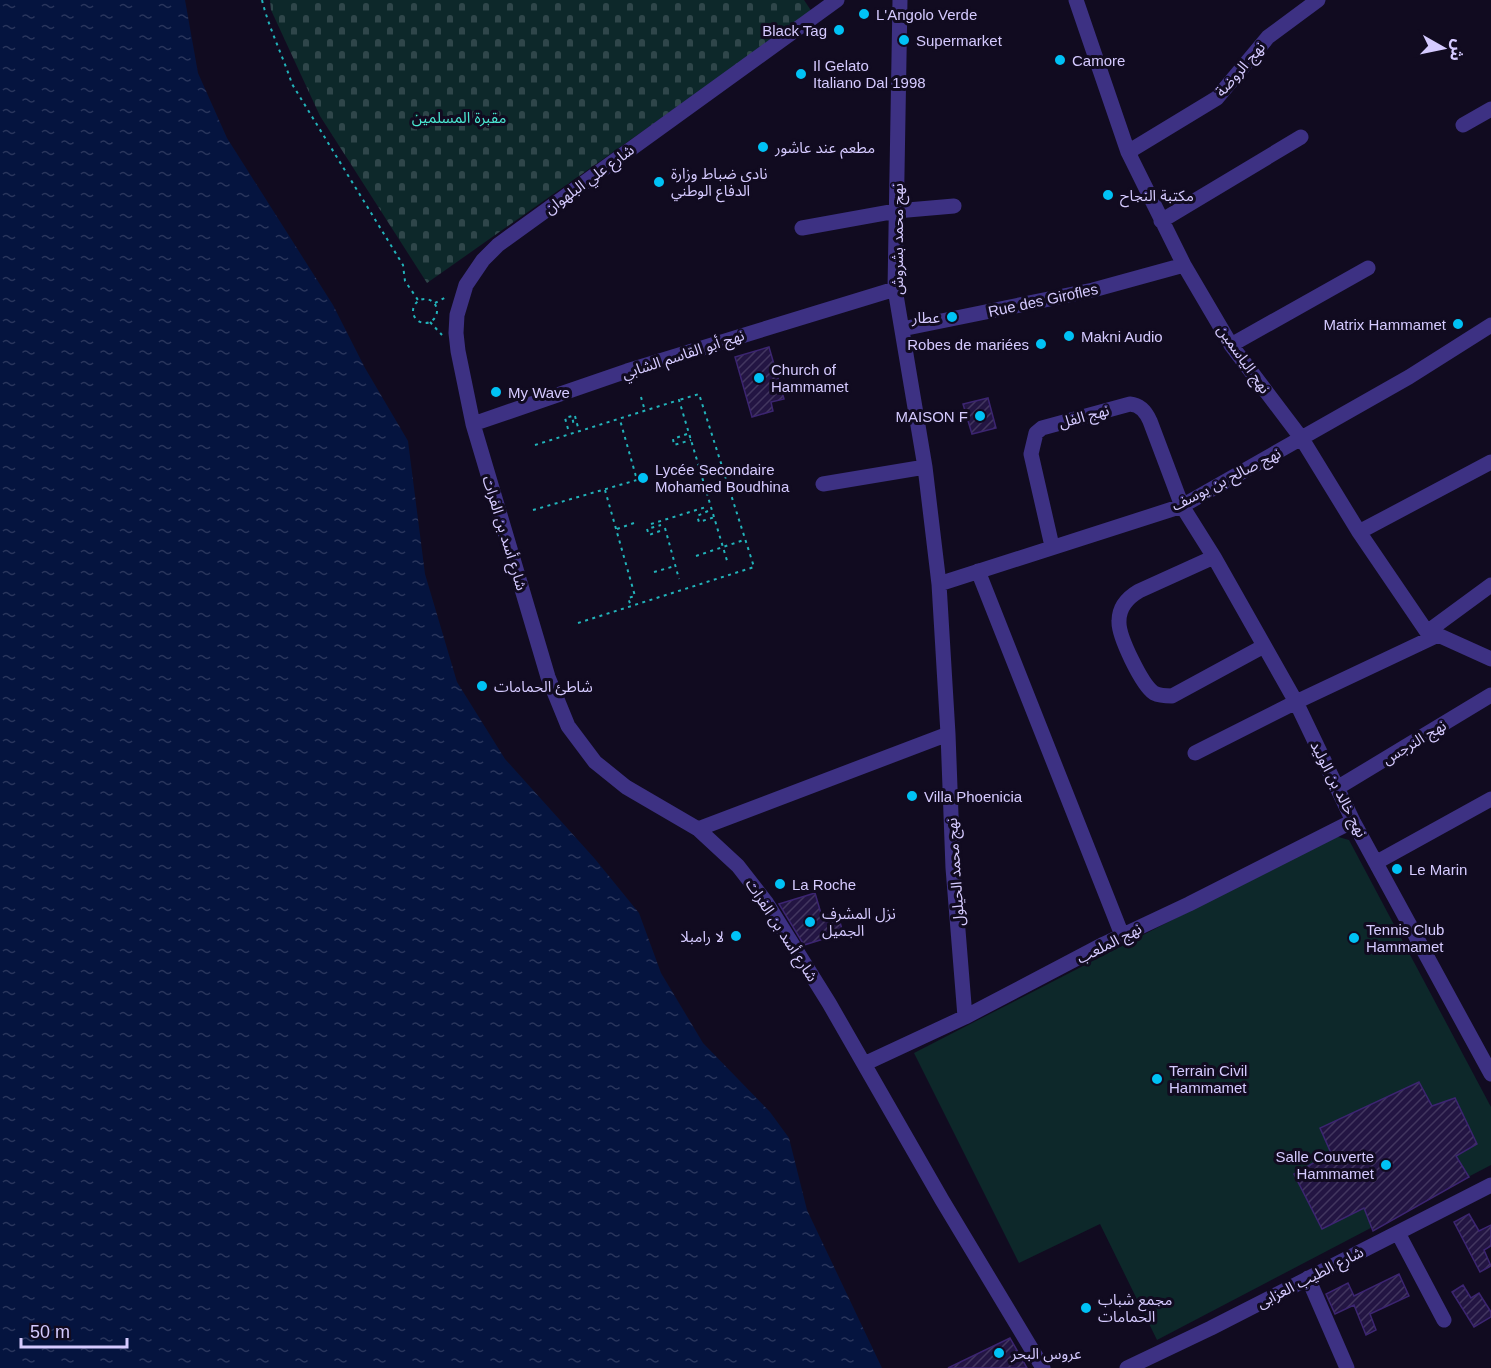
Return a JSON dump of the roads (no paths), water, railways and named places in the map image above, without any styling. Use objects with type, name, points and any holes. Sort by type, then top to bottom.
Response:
[{"type":"street","name":"شارع علي البلهوان","points":[[473,424],[459,361],[456,333],[463,294],[472,274],[483,260],[498,246],[837,0]]},
{"type":"street","name":"نهج محمد بشروش","points":[[900,0],[894,289],[925,467],[939,584]]},
{"type":"street","name":"نهج الياسمين","points":[[1076,0],[1128,152],[1184,265],[1231,345],[1302,439],[1359,532],[1432,634]]},
{"type":"street","name":"نهج الروضة","points":[[1128,152],[1217,98],[1268,37],[1318,0]]},
{"type":"street","points":[[1463,125],[1491,109]]},
{"type":"street","points":[[1161,221],[1301,137]]},
{"type":"street","points":[[802,228],[896,211],[954,206]]},
{"type":"street","name":"Rue des Girofles","points":[[902,329],[1093,290],[1184,265]]},
{"type":"street","points":[[1231,345],[1368,268]]},
{"type":"street","name":"نهج أبو القاسم الشابي","points":[[473,424],[638,368],[894,289]]},
{"type":"street","name":"نهج صالح بن يوسف","points":[[939,584],[1182,506],[1410,377],[1491,325]]},
{"type":"street","name":"نهج الفل","points":[[1052,546],[1031,454],[1036,433],[1041,428],[1136,404],[1147,413],[1182,506]]},
{"type":"street","name":"شارع أسد بن الفرات","points":[[473,424],[548,677],[568,726],[595,762],[626,787],[698,829],[738,866],[766,902],[1042,1368]]},
{"type":"street","points":[[1359,532],[1491,462]]},
{"type":"street","points":[[823,484],[925,467]]},
{"type":"street","name":"نهج خالد بن الوليد","points":[[1182,506],[1214,557],[1296,702],[1353,821],[1491,1074]]},
{"type":"street","points":[[1214,557],[1139,591],[1128,598],[1121,609],[1118,622],[1121,634],[1142,678],[1154,693],[1172,696],[1264,646]]},
{"type":"street","points":[[978,571],[1122,935]]},
{"type":"street","name":"نهج محمد الحيلول","points":[[939,584],[953,868],[965,1017]]},
{"type":"street","points":[[1195,753],[1432,634],[1491,585]]},
{"type":"street","points":[[1432,634],[1491,660]]},
{"type":"street","name":"نهج النرجس","points":[[1337,788],[1491,695]]},
{"type":"street","points":[[698,829],[948,734]]},
{"type":"street","points":[[1377,862],[1491,799]]},
{"type":"street","name":"نهج الملعب","points":[[864,1064],[965,1017],[1122,935],[1189,904],[1353,821]]},
{"type":"street","name":"شارع الطيب العزابى","points":[[1127,1368],[1211,1328],[1491,1185]]},
{"type":"street","points":[[1398,1233],[1444,1320]]},
{"type":"street","points":[[1308,1278],[1347,1368]]},
{"type":"water","points":[[0,0],[185,0],[198,73],[227,138],[333,305],[365,368],[408,441],[425,574],[457,682],[505,759],[595,859],[639,913],[661,973],[703,1043],[770,1112],[789,1138],[807,1210],[882,1368],[0,1368]]},
{"type":"place","name":"L'Angolo Verde","points":[[864,14]]},
{"type":"place","name":"Black Tag","points":[[839,30]]},
{"type":"place","name":"Supermarket","points":[[904,40]]},
{"type":"place","name":"Camore","points":[[1060,60]]},
{"type":"place","name":"Il Gelato Italiano Dal 1998","points":[[801,74]]},
{"type":"place","name":"مطعم عند عاشور","points":[[763,147]]},
{"type":"place","name":"نادي ضباط وزارة الدفاع الوطني","points":[[659,182]]},
{"type":"place","name":"مكتبة النجاح","points":[[1108,195]]},
{"type":"place","name":"عطار","points":[[952,317]]},
{"type":"place","name":"Matrix Hammamet","points":[[1458,324]]},
{"type":"place","name":"Makni Audio","points":[[1069,336]]},
{"type":"place","name":"Robes de mariées","points":[[1041,344]]},
{"type":"place","name":"Church of Hammamet","points":[[759,378]]},
{"type":"place","name":"My Wave","points":[[496,392]]},
{"type":"place","name":"MAISON F","points":[[980,416]]},
{"type":"place","name":"Lycée Secondaire Mohamed Boudhina","points":[[643,478]]},
{"type":"place","name":"شاطئ الحمامات","points":[[482,686]]},
{"type":"place","name":"Villa Phoenicia","points":[[912,796]]},
{"type":"place","name":"Le Marin","points":[[1397,869]]},
{"type":"place","name":"La Roche","points":[[780,884]]},
{"type":"place","name":"نزل المشرف الجميل","points":[[810,922]]},
{"type":"place","name":"لا رامبلا","points":[[736,936]]},
{"type":"place","name":"Tennis Club Hammamet","points":[[1354,938]]},
{"type":"place","name":"Terrain Civil Hammamet","points":[[1157,1079]]},
{"type":"place","name":"Salle Couverte Hammamet","points":[[1386,1165]]},
{"type":"place","name":"مجمع شباب الحمامات","points":[[1086,1308]]},
{"type":"place","name":"عروس البحر","points":[[999,1353]]},
{"type":"park label","name":"مقبرة المسلمين","points":[[459,117]]}]
